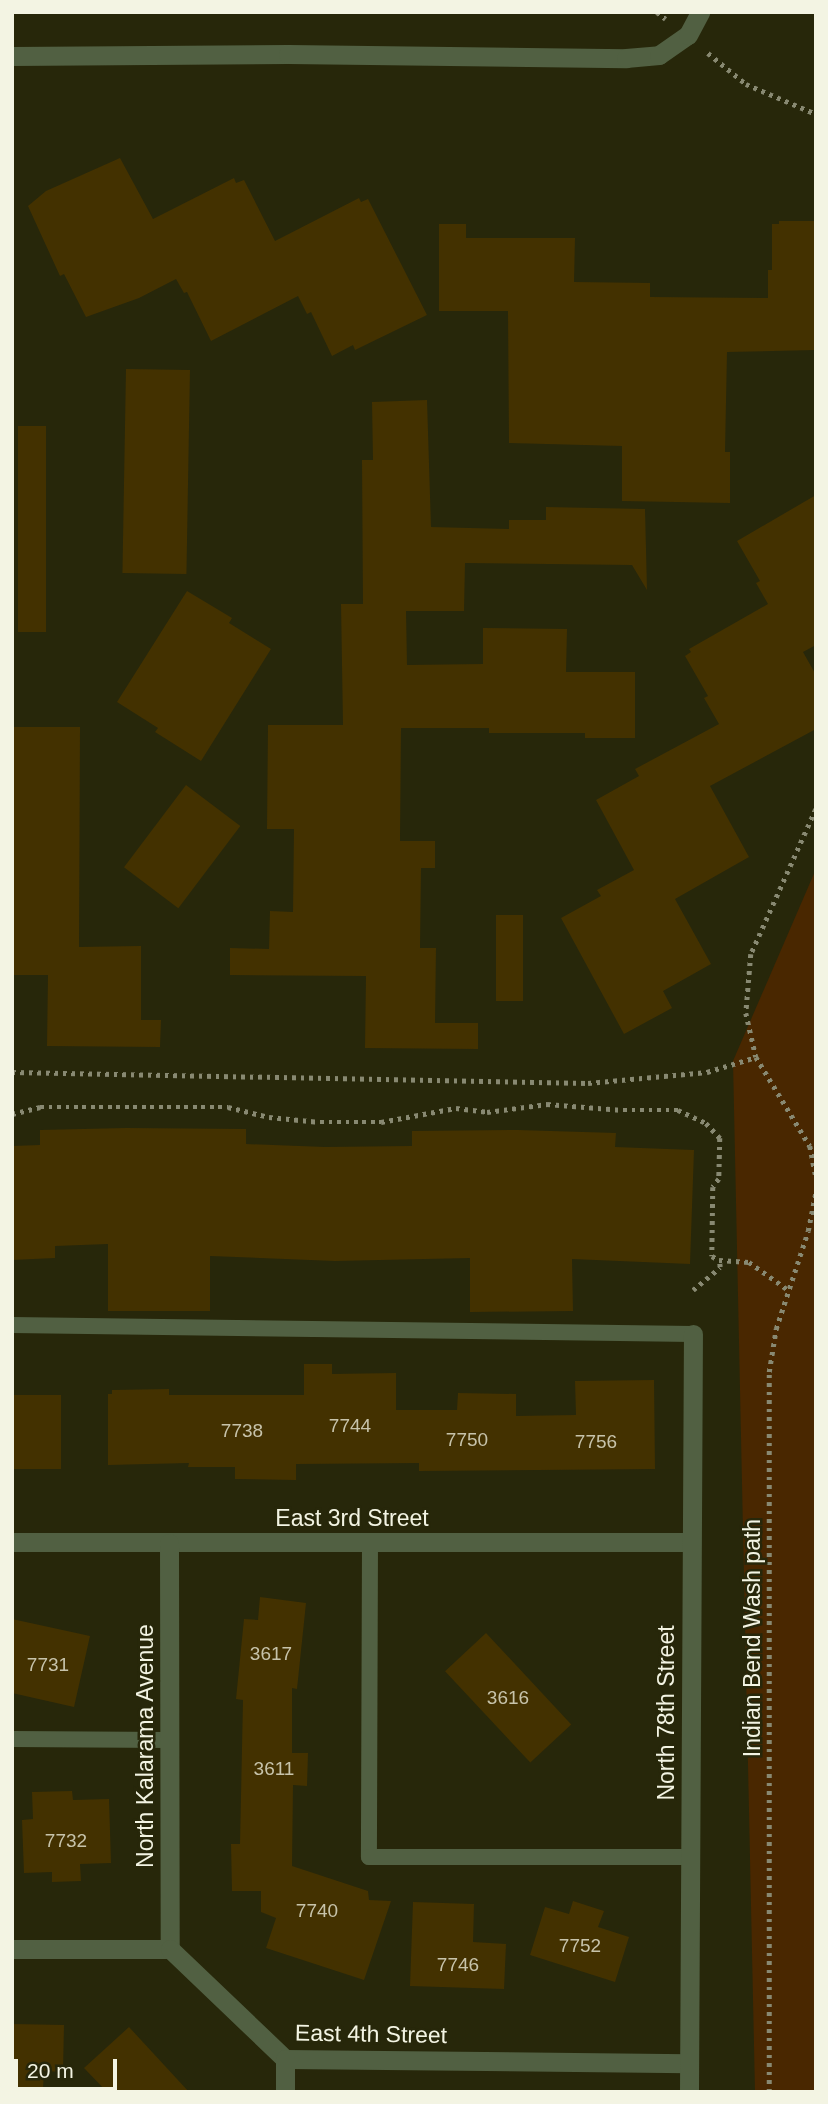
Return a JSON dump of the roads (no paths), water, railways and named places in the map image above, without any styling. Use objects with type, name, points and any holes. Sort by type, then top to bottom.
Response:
[{"type":"street","points":[[12,56],[288,54],[626,58],[659,55],[688,36],[699,12]]},
{"type":"street","name":"North 78th Street","points":[[688,2092],[693,1334]]},
{"type":"street","name":"East 3rd Street","points":[[12,1542],[691,1542]]},
{"type":"street","name":"North Kalarama Avenue","points":[[169,1543],[170,1949]]},
{"type":"street","points":[[12,1949],[170,1949]]},
{"type":"street","name":"East 4th Street","points":[[170,1949],[285,2059],[688,2063]]},
{"type":"street","points":[[285,2059],[285,2092]]},
{"type":"lane","points":[[12,1325],[693,1334]]},
{"type":"lane","points":[[370,1542],[369,1857],[689,1857]]},
{"type":"lane","points":[[12,1740],[169,1740]]}]
